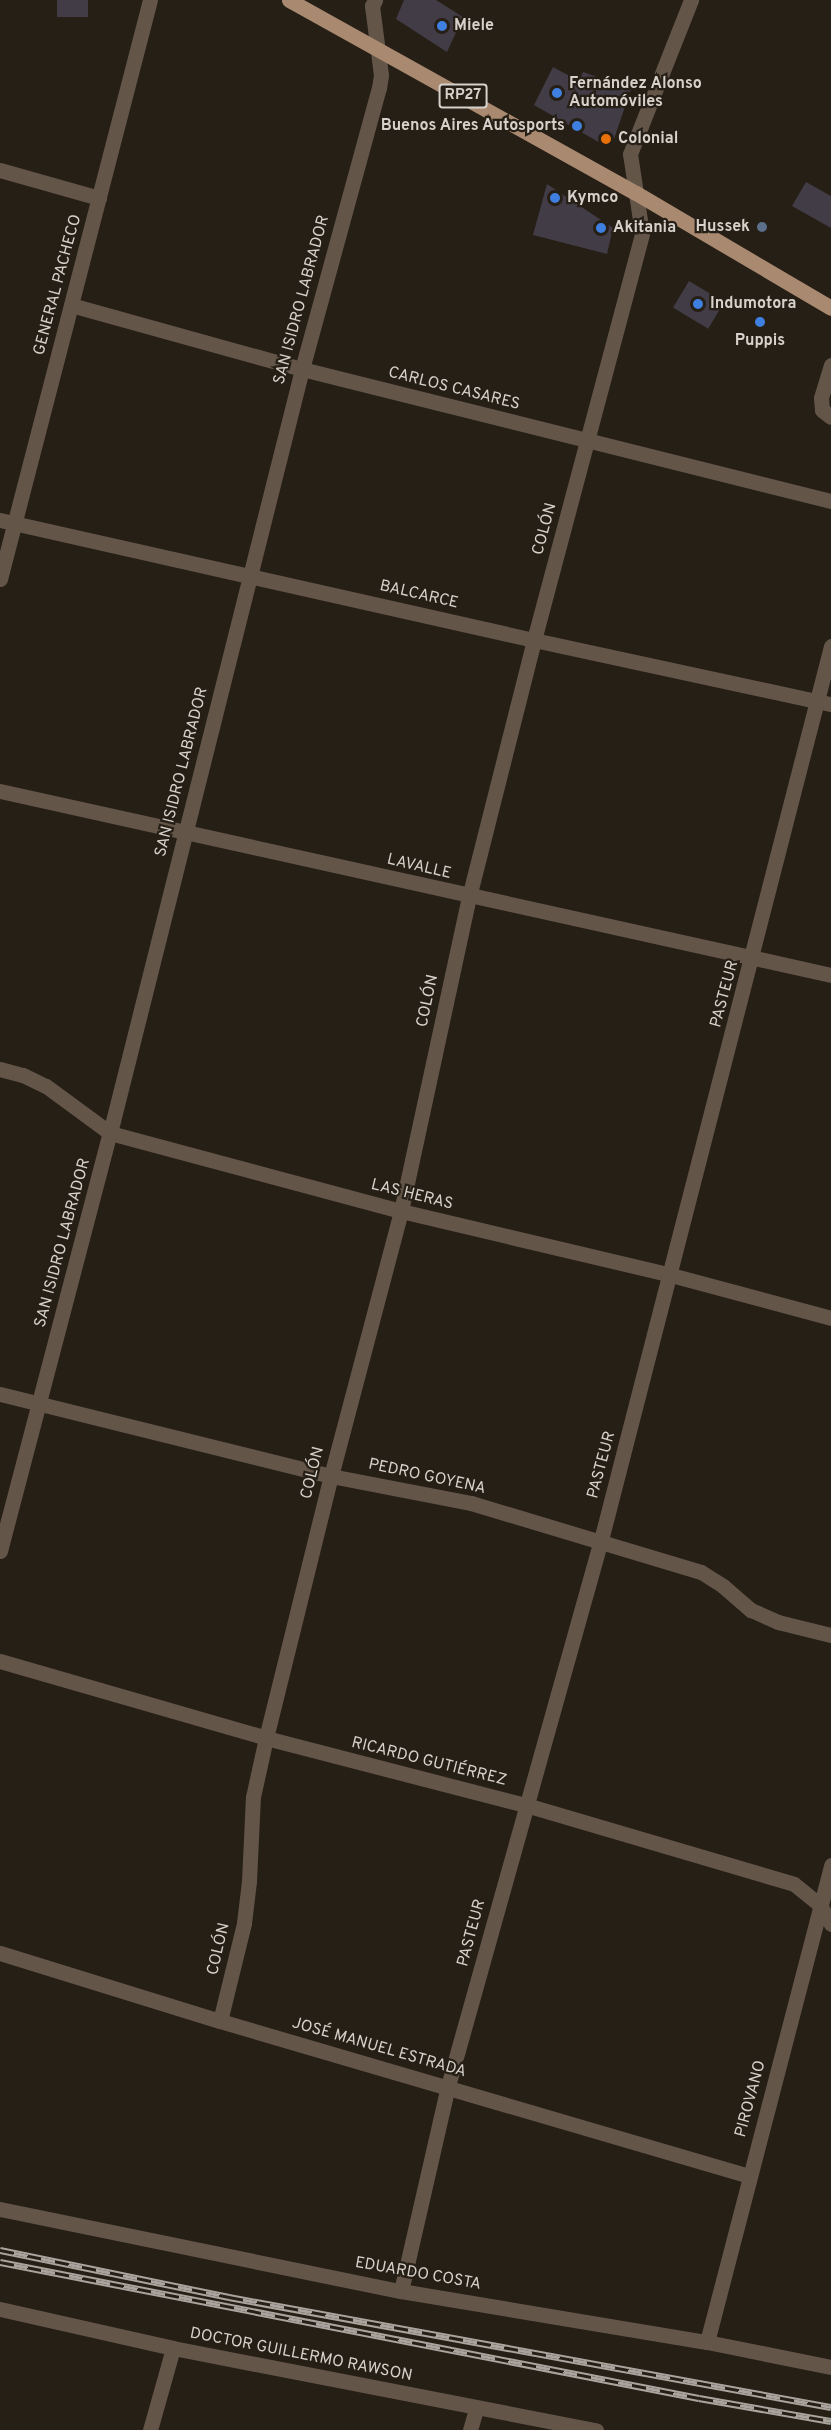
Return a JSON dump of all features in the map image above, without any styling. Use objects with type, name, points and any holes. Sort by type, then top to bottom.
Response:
[{"type":"main road","name":"RP27","points":[[289,0],[636,193],[831,308]]},
{"type":"street","name":"GENERAL PACHECO","points":[[0,579],[7,521],[71,305],[150,0]]},
{"type":"street","name":"SAN ISIDRO LABRADOR","points":[[0,1551],[110,1132],[302,369],[379,88],[381,75],[375,46],[372,6],[375,0]]},
{"type":"street","name":"COLÓN","points":[[220,2021],[243,1923],[249,1881],[252,1797],[331,1476],[401,1211],[469,897],[642,232],[630,154],[691,0]]},
{"type":"street","points":[[0,170],[99,198]]},
{"type":"street","name":"CARLOS CASARES","points":[[71,305],[302,369],[831,501]]},
{"type":"street","points":[[831,365],[821,398],[822,410],[831,417]]},
{"type":"street","name":"BALCARCE","points":[[7,521],[250,574],[534,640],[824,702]]},
{"type":"street","name":"PASTEUR","points":[[401,2291],[448,2086],[601,1540],[753,957],[824,702],[831,646]]},
{"type":"street","name":"LAVALLE","points":[[0,791],[469,897],[831,975]]},
{"type":"street","name":"LAS HERAS","points":[[0,1069],[23,1075],[46,1086],[110,1132],[401,1211],[670,1275],[831,1318]]},
{"type":"street","name":"PEDRO GOYENA","points":[[0,1395],[331,1476],[471,1503],[601,1540],[702,1572],[723,1586],[751,1610],[778,1622],[831,1635]]},
{"type":"street","name":"RICARDO GUTIÉRREZ","points":[[0,1661],[266,1738],[526,1805],[794,1884],[820,1905],[831,1924]]},
{"type":"street","name":"PIROVANO","points":[[707,2342],[831,1865]]},
{"type":"street","name":"JOSÉ MANUEL ESTRADA","points":[[0,1953],[220,2021],[749,2176]]},
{"type":"street","name":"EDUARDO COSTA","points":[[0,2209],[401,2291],[707,2342],[831,2367]]},
{"type":"street","name":"DOCTOR GUILLERMO RAWSON","points":[[0,2309],[173,2348],[477,2409],[596,2430]]},
{"type":"street","points":[[150,2430],[173,2348]]},
{"type":"street","points":[[470,2430],[477,2409]]},
{"type":"street","points":[[524,2416],[532,2430]]},
{"type":"building","points":[[57,0],[88,0],[88,17],[57,17]]},
{"type":"building","points":[[404,0],[436,0],[463,17],[447,52],[396,19]]},
{"type":"building","points":[[553,67],[579,81],[583,72],[631,89],[613,142],[602,144],[534,105]]},
{"type":"building","points":[[806,182],[831,196],[831,228],[792,206]]},
{"type":"building","points":[[547,184],[613,228],[607,254],[533,235]]},
{"type":"building","name":"Indumotora","points":[[689,281],[724,302],[708,329],[673,308]]},
{"type":"railway","points":[[0,2250],[229,2297],[831,2407]]},
{"type":"railway","points":[[0,2262],[699,2398],[831,2421]]},
{"type":"place","name":"Miele","points":[[442,26]]},
{"type":"place","name":"Fernández Alonso Automóviles","points":[[557,93]]},
{"type":"place","name":"Buenos Aires Autosports","points":[[577,126]]},
{"type":"place","name":"Colonial","points":[[606,139]]},
{"type":"place","name":"Kymco","points":[[555,198]]},
{"type":"place","name":"Hussek","points":[[762,227]]},
{"type":"place","name":"Akitania","points":[[601,228]]},
{"type":"place","name":"Indumotora","points":[[698,304]]},
{"type":"place","name":"Puppis","points":[[760,322]]}]
